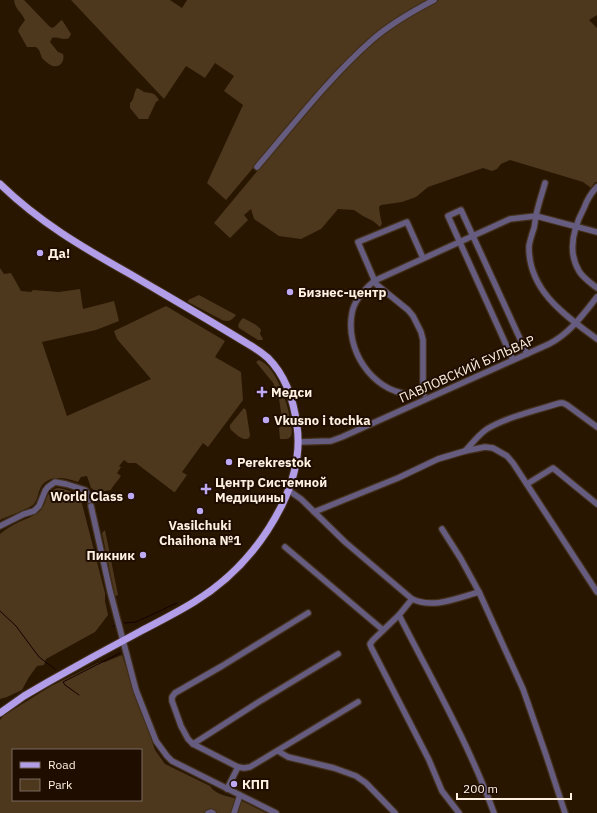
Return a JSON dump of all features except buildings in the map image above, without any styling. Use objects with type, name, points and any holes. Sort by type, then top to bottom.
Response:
[{"type":"main road","points":[[0,184],[54,229],[242,340],[265,356],[273,364],[285,381],[297,422],[299,442],[296,465],[288,490],[274,520],[259,543],[244,561],[222,582],[194,602],[48,682],[24,696],[0,713]]},
{"type":"street","points":[[257,167],[344,66],[373,39],[392,25],[434,0]]},
{"type":"street","points":[[545,183],[530,246],[534,274],[540,287],[554,306],[597,339]]},
{"type":"street","points":[[597,187],[593,190],[589,197],[576,226],[572,248],[575,262],[580,272],[597,288]]},
{"type":"street","points":[[513,360],[448,216],[461,210],[527,354]]},
{"type":"street","points":[[423,392],[409,394],[398,392],[386,387],[375,380],[362,365],[353,343],[351,327],[352,312],[356,301],[365,289],[374,281],[510,219],[536,216],[597,232]]},
{"type":"street","points":[[423,258],[407,222],[358,242],[376,284],[408,310],[418,324],[423,340],[423,392],[427,399]]},
{"type":"street","name":"ПАВЛОВСКИЙ БУЛЬВАР","points":[[299,442],[331,441],[342,438],[554,342],[576,324],[597,297]]},
{"type":"street","points":[[465,451],[486,430],[510,419],[560,403],[567,405],[597,427]]},
{"type":"street","points":[[314,512],[398,478],[438,459],[465,451],[485,447],[493,448],[507,456],[527,484],[597,592]]},
{"type":"street","points":[[527,484],[554,468],[597,504]]},
{"type":"street","points":[[0,526],[16,517],[34,511],[39,506],[44,491],[55,482],[85,490],[89,500]]},
{"type":"street","points":[[288,490],[298,497],[345,542],[412,599],[429,604],[479,592]]},
{"type":"street","points":[[91,506],[110,591],[136,690],[156,741],[172,761],[276,813]]},
{"type":"street","points":[[442,529],[479,592],[522,689],[546,755],[564,813]]},
{"type":"street","points":[[285,547],[383,630]]},
{"type":"street","points":[[412,599],[399,615],[371,642],[371,647],[429,760],[442,791],[460,813]]},
{"type":"street","points":[[308,612],[222,666],[175,693],[172,697],[172,701],[181,726],[188,739],[193,744],[238,767],[250,767],[358,702]]},
{"type":"street","points":[[399,615],[457,726],[480,777],[494,813]]},
{"type":"street","points":[[193,744],[338,654]]},
{"type":"street","points":[[278,751],[288,757],[334,768],[356,776],[366,783],[396,813]]},
{"type":"street","points":[[227,789],[238,767]]},
{"type":"street","points":[[234,813],[240,795]]},
{"type":"street","points":[[208,813],[213,813]]},
{"type":"green space","points":[[14,0],[24,0],[52,28],[62,20],[71,34],[69,38],[52,38],[50,42],[58,52],[63,54],[63,61],[60,65],[50,65],[42,58],[36,47],[27,47],[18,31],[25,20]]},
{"type":"green space","points":[[71,0],[170,0],[182,8],[187,0],[427,0],[390,23],[320,89],[226,200],[207,183],[243,105],[224,91],[234,76],[215,63],[205,78],[186,66],[164,99]]},
{"type":"green space","points":[[439,0],[597,0],[597,15],[589,20],[597,28],[597,182],[595,182],[591,188],[583,182],[510,160],[501,164],[497,169],[492,171],[483,168],[428,187],[416,197],[402,202],[381,205],[379,207],[382,224],[380,227],[354,210],[338,209],[321,229],[301,239],[279,236],[254,219],[251,209],[244,215],[248,220],[230,238],[214,223],[323,92],[347,67],[374,41],[394,26]]},
{"type":"green space","points":[[137,88],[144,92],[154,94],[159,100],[156,102],[148,119],[139,119],[130,108],[130,103],[133,100]]},
{"type":"green space","points":[[0,268],[4,274],[11,273],[21,291],[31,292],[33,290],[59,292],[80,289],[83,309],[114,301],[119,321],[96,330],[42,342],[67,416],[151,379],[117,339],[114,331],[166,306],[225,341],[215,357],[241,372],[243,400],[208,447],[203,443],[182,472],[187,475],[175,492],[136,463],[128,463],[124,460],[119,466],[121,467],[117,473],[121,476],[111,490],[98,492],[91,488],[87,476],[81,477],[78,482],[63,478],[48,480],[41,487],[34,504],[0,520]]},
{"type":"green space","points":[[199,295],[236,315],[233,319],[226,321],[222,320],[188,302],[188,300]]},
{"type":"green space","points":[[243,318],[261,330],[260,334],[263,339],[262,340],[258,340],[239,328],[238,325]]},
{"type":"green space","points":[[259,360],[271,370],[281,387],[290,415],[292,433],[288,439],[280,439],[279,428],[283,425],[279,399],[276,398],[274,384],[256,362]]},
{"type":"green space","points":[[244,408],[246,410],[250,435],[247,439],[240,437],[230,428],[230,425]]},
{"type":"green space","points":[[58,488],[80,496],[105,593],[108,615],[95,632],[46,659],[44,665],[37,666],[22,690],[0,699],[0,534],[11,526],[39,512],[50,492]]},
{"type":"green space","points":[[105,530],[118,595],[115,596],[102,533]]},
{"type":"green space","points":[[122,655],[155,750],[165,764],[210,786],[219,794],[240,800],[266,813],[0,813],[0,720],[3,716],[51,686],[98,663],[105,662]]},
{"type":"waterway","points":[[124,623],[136,622],[177,603]]},
{"type":"waterway","points":[[0,611],[16,626],[39,657],[55,669]]},
{"type":"waterway","points":[[79,695],[63,682],[120,653]]},
{"type":"place","name":"Да!","points":[[40,253]]},
{"type":"place","name":"Бизнес-центр","points":[[290,292]]},
{"type":"place","name":"Медси","points":[[262,392]]},
{"type":"place","name":"Vkusno i tochka","points":[[266,420]]},
{"type":"place","name":"Perekrestok","points":[[229,462]]},
{"type":"place","name":"Центр Системной Медицины","points":[[206,489]]},
{"type":"place","name":"World Class","points":[[131,496]]},
{"type":"place","name":"Vasilchuki Chaihona №1","points":[[200,511]]},
{"type":"place","name":"Пикник","points":[[143,555]]},
{"type":"place","name":"КПП","points":[[234,784]]}]
